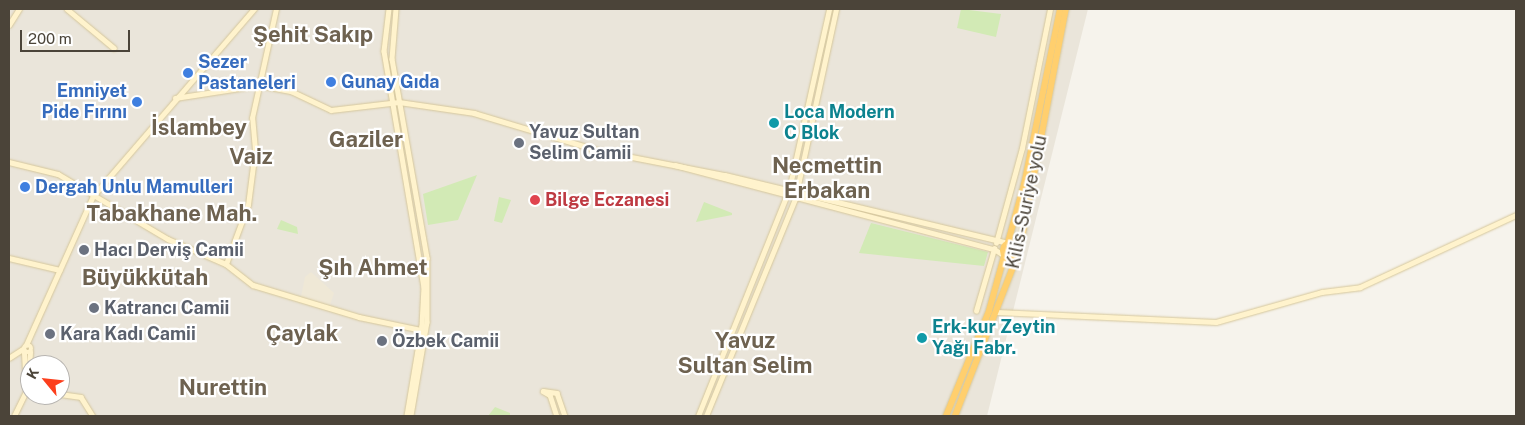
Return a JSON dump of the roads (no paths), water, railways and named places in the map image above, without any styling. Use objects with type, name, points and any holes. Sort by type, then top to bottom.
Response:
[{"type":"highway","points":[[946,416],[988,311],[1024,185],[1060,9]]},
{"type":"highway","name":"Kilis-Suriye yolu","points":[[955,416],[1019,252],[1066,9]]},
{"type":"highway","points":[[1006,249],[1013,258],[1019,252]]},
{"type":"highway","points":[[1006,249],[1019,252]]},
{"type":"street","points":[[9,25],[19,9]]},
{"type":"street","points":[[67,9],[114,48]]},
{"type":"street","points":[[27,355],[27,349],[94,194],[175,98],[254,9]]},
{"type":"street","points":[[226,264],[248,205],[255,150],[252,118],[276,9]]},
{"type":"street","points":[[389,9],[383,42],[420,251],[422,330],[406,416]]},
{"type":"street","points":[[396,9],[392,59],[427,258],[427,322],[411,416]]},
{"type":"street","points":[[698,416],[788,190],[829,9]]},
{"type":"street","points":[[706,416],[795,199],[836,9]]},
{"type":"street","points":[[996,243],[1022,148],[1050,9]]},
{"type":"street","points":[[175,98],[259,85],[291,91],[331,110],[399,102],[474,113],[601,151],[667,162],[788,190],[996,243],[1006,249]]},
{"type":"street","points":[[9,162],[55,173],[94,194],[168,239],[226,264],[245,282],[264,289],[422,330]]},
{"type":"street","points":[[667,162],[795,199],[994,249],[1006,249]]},
{"type":"street","points":[[997,312],[1216,322],[1322,292],[1360,286],[1516,215]]},
{"type":"street","points":[[976,311],[994,249]]},
{"type":"street","points":[[9,258],[60,270]]},
{"type":"street","points":[[9,358],[27,349]]},
{"type":"street","points":[[558,416],[550,396],[543,391],[557,393],[566,416]]},
{"type":"street","points":[[70,395],[81,397],[93,416]]},
{"type":"street","points":[[14,416],[20,405]]},
{"type":"place","name":"Sezer Pastaneleri","points":[[188,73]]},
{"type":"place","name":"Gunay Gıda","points":[[331,82]]},
{"type":"place","name":"Emniyet Pide Fırını","points":[[137,102]]},
{"type":"place","name":"Loca Modern C Blok","points":[[774,123]]},
{"type":"place","name":"Yavuz Sultan Selim Camii","points":[[519,143]]},
{"type":"place","name":"Dergah Unlu Mamulleri","points":[[25,187]]},
{"type":"place","name":"Bilge Eczanesi","points":[[535,200]]},
{"type":"place","name":"Hacı Derviş Camii","points":[[84,250]]},
{"type":"place","name":"Katrancı Camii","points":[[94,308]]},
{"type":"place","name":"Kara Kadı Camii","points":[[50,334]]},
{"type":"place","name":"Erk-kur Zeytin Yağı Fabr.","points":[[922,338]]},
{"type":"place","name":"Özbek Camii","points":[[382,341]]},
{"type":"district","name":"Şehit Sakıp","points":[[313,35]]},
{"type":"district","name":"İslambey","points":[[199,128]]},
{"type":"district","name":"Gaziler","points":[[366,140]]},
{"type":"district","name":"Vaiz","points":[[251,157]]},
{"type":"district","name":"Necmettin Erbakan","points":[[827,178]]},
{"type":"district","name":"Tabakhane Mah.","points":[[172,214]]},
{"type":"district","name":"Şıh Ahmet","points":[[373,268]]},
{"type":"district","name":"Büyükkütah","points":[[145,278]]},
{"type":"district","name":"Çaylak","points":[[302,334]]},
{"type":"district","name":"Yavuz Sultan Selim","points":[[745,352]]},
{"type":"district","name":"Nurettin","points":[[223,388]]}]
